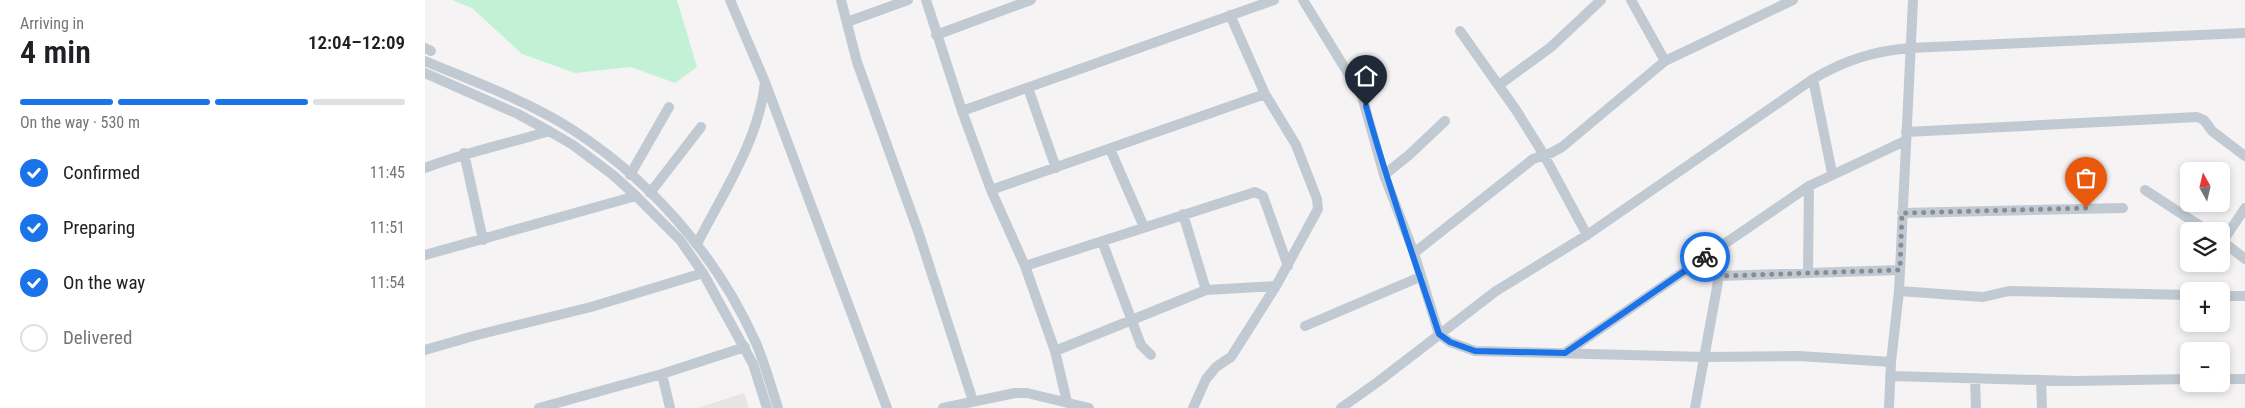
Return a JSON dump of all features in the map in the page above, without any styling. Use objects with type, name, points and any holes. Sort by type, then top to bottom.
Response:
[{"type":"street","points":[[730,0],[765,82],[887,408]]},
{"type":"street","points":[[841,0],[857,62],[918,231],[973,401]]},
{"type":"street","points":[[847,22],[909,0]]},
{"type":"street","points":[[926,0],[936,35],[991,190],[1025,266],[1055,351],[1067,402]]},
{"type":"street","points":[[936,35],[1031,0]]},
{"type":"street","points":[[962,111],[1274,0]]},
{"type":"street","points":[[1303,0],[1362,96],[1384,175],[1413,253],[1439,334],[1450,342],[1475,351],[1705,357],[1799,356],[1891,362]]},
{"type":"street","points":[[1499,85],[1551,47],[1601,0]]},
{"type":"street","points":[[1631,0],[1665,61]]},
{"type":"street","points":[[1413,253],[1533,159],[1562,147],[1665,61],[1793,0]]},
{"type":"street","points":[[1889,408],[1891,362],[1899,291],[1913,0]]},
{"type":"street","points":[[1193,408],[1206,379],[1215,367],[1231,357],[1276,286],[1317,214],[1318,205],[1296,145],[1265,94],[1231,15]]},
{"type":"street","points":[[1460,31],[1499,85],[1544,155],[1587,235]]},
{"type":"street","points":[[1341,408],[1496,291],[1587,235],[1813,79],[1852,59],[1882,51],[1910,48],[2245,33]]},
{"type":"street","points":[[425,61],[486,86],[558,121],[581,136],[650,193],[697,244],[719,276],[746,324],[762,358],[778,408]]},
{"type":"street","points":[[425,73],[518,114],[549,131],[600,165],[636,196],[680,240],[703,273],[745,347],[753,364],[767,408]]},
{"type":"street","points":[[1813,79],[1832,173]]},
{"type":"street","points":[[697,244],[753,134],[758,120],[765,82]]},
{"type":"street","points":[[1028,88],[1056,168]]},
{"type":"street","points":[[991,190],[1265,94]]},
{"type":"street","points":[[630,175],[669,107]]},
{"type":"street","points":[[1565,353],[1809,186],[1905,136],[2197,117],[2245,156]]},
{"type":"street","points":[[1384,175],[1415,150],[1445,121]]},
{"type":"street","points":[[650,193],[701,126]]},
{"type":"street","points":[[425,168],[464,154],[505,145],[549,131]]},
{"type":"street","points":[[1110,149],[1144,227]]},
{"type":"street","points":[[464,154],[483,240]]},
{"type":"street","points":[[1808,272],[1809,186]]},
{"type":"street","points":[[2145,190],[2194,222]]},
{"type":"street","points":[[1025,266],[1183,214],[1260,192],[1288,266]]},
{"type":"street","points":[[425,255],[636,196]]},
{"type":"street","points":[[1902,213],[2123,208]]},
{"type":"street","points":[[2230,229],[2245,208]]},
{"type":"street","points":[[1183,214],[1206,290]]},
{"type":"street","points":[[1102,241],[1141,346],[1151,355]]},
{"type":"street","points":[[1695,408],[1719,276],[1719,247]]},
{"type":"street","points":[[2230,247],[2245,259]]},
{"type":"street","points":[[1719,276],[1900,270]]},
{"type":"street","points":[[425,350],[591,307],[703,273]]},
{"type":"street","points":[[1305,326],[1420,277]]},
{"type":"street","points":[[1055,351],[1206,290],[1276,286]]},
{"type":"street","points":[[1899,291],[1983,298],[2009,290],[2180,295]]},
{"type":"street","points":[[2230,296],[2245,296]]},
{"type":"street","points":[[542,407],[662,374],[745,347]]},
{"type":"street","points":[[662,374],[670,408]]},
{"type":"street","points":[[1890,376],[2041,380],[2180,379]]},
{"type":"street","points":[[1975,378],[1976,408]]},
{"type":"street","points":[[2230,379],[2245,379]]},
{"type":"street","points":[[2041,380],[2042,408]]},
{"type":"street","points":[[943,408],[1015,393],[1067,402],[1089,408]]},
{"type":"shaded area","points":[[744,393],[749,408],[698,408]]},
{"type":"green space","points":[[452,0],[677,0],[697,67],[675,83],[631,67],[575,73],[522,54],[472,8]]},
{"type":"way so far","points":[[1705,257],[1719,247],[1719,276],[1900,270],[1902,213],[2086,208]]},
{"type":"route","points":[[1366,106],[1384,175],[1413,253],[1439,334],[1450,342],[1475,351],[1565,353],[1705,257]]}]
